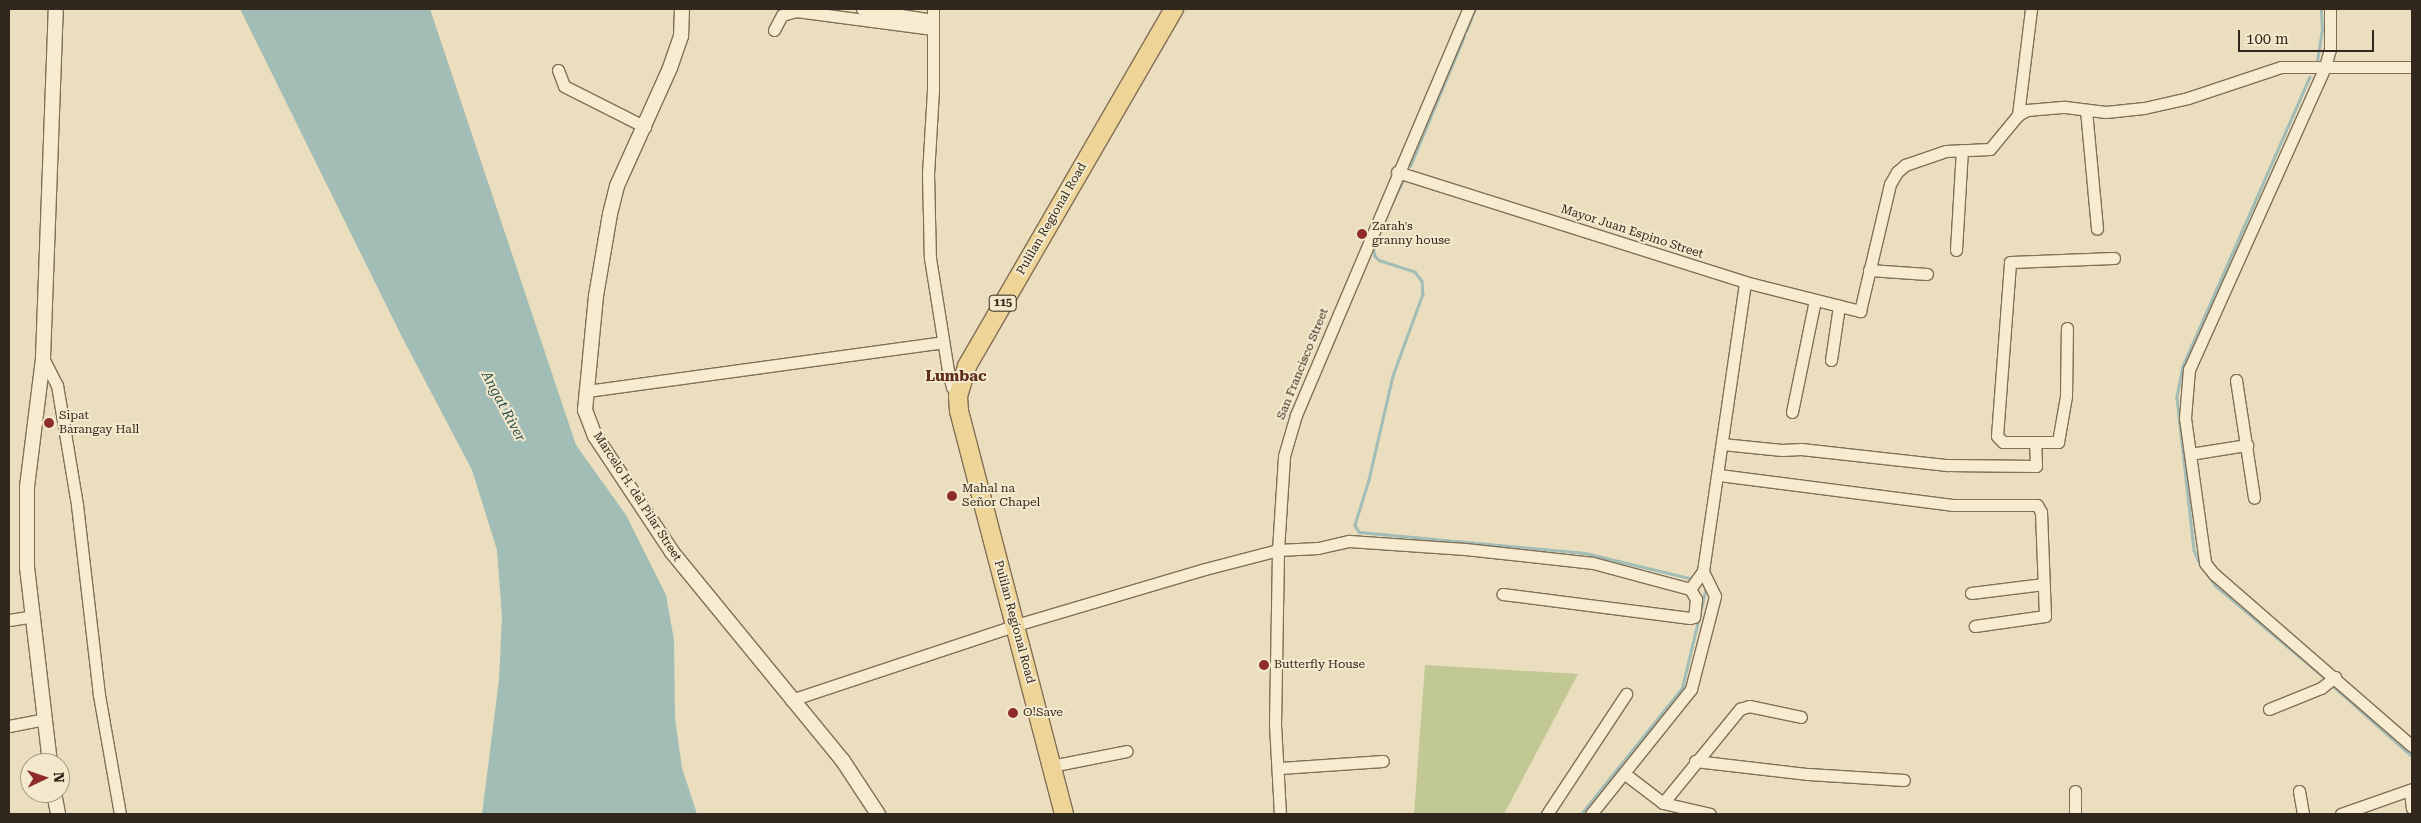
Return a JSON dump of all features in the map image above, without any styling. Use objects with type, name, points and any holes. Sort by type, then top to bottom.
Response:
[{"type":"main road","name":"Pulilan Regional Road","points":[[1064,814],[961,419],[958,396],[967,366],[1174,9]]},
{"type":"street","points":[[49,753],[27,566],[27,487],[42,358],[56,9]]},
{"type":"street","name":"Marcelo H. del Pilar Street","points":[[682,9],[681,36],[645,127],[617,186],[610,214],[596,296],[585,410],[595,436],[657,530],[843,761],[878,814]]},
{"type":"street","points":[[862,9],[933,19]]},
{"type":"street","name":"San Francisco Street","points":[[1280,814],[1280,768],[1275,724],[1278,550],[1284,456],[1296,415],[1397,172],[1468,9]]},
{"type":"street","points":[[2018,115],[2031,9]]},
{"type":"street","points":[[2330,9],[2330,49],[2325,68],[2189,369],[2185,396],[2190,454],[2205,563],[2214,574],[2331,681],[2412,746]]},
{"type":"street","points":[[774,30],[782,16],[796,10],[933,19]]},
{"type":"street","points":[[933,19],[928,173],[930,258],[952,387],[958,396]]},
{"type":"street","points":[[1927,274],[1869,270],[1890,184],[1897,172],[1905,165],[1928,157],[1962,150],[1990,149],[2018,115],[2039,107],[2119,112],[2144,108],[2281,67],[2412,67]]},
{"type":"street","points":[[558,70],[564,86],[645,127]]},
{"type":"street","points":[[2086,110],[2097,228]]},
{"type":"street","points":[[1956,250],[1962,150]]},
{"type":"street","name":"Mayor Juan Espino Street","points":[[1397,172],[1745,282],[1860,311],[1869,270]]},
{"type":"street","points":[[2067,328],[2066,396],[2058,442],[2003,442],[1997,436],[2010,262],[2114,258]]},
{"type":"street","points":[[1690,589],[1703,571],[1719,475],[1736,331],[1745,282]]},
{"type":"street","points":[[1792,412],[1814,300]]},
{"type":"street","points":[[1831,360],[1839,306]]},
{"type":"street","points":[[587,391],[943,342]]},
{"type":"street","points":[[42,358],[57,386],[77,505],[100,695],[120,814]]},
{"type":"street","points":[[2236,380],[2254,498]]},
{"type":"street","points":[[1722,444],[1992,468],[2036,466],[2035,442]]},
{"type":"street","points":[[2190,454],[2247,445]]},
{"type":"street","points":[[1719,475],[1952,505],[2032,503],[2041,512],[2046,615],[2043,618],[1975,626]]},
{"type":"street","points":[[792,700],[1016,625],[1278,550],[1318,548],[1349,541],[1465,548],[1592,563],[1690,589],[1696,599],[1694,617],[1690,618],[1502,594]]},
{"type":"street","points":[[1591,814],[1625,774],[1691,689],[1715,596],[1703,571]]},
{"type":"street","points":[[1971,593],[2043,584]]},
{"type":"street","points":[[9,620],[33,616]]},
{"type":"street","points":[[2269,709],[2331,681]]},
{"type":"street","points":[[1547,814],[1626,694]]},
{"type":"street","points":[[1663,803],[1695,761],[1741,708],[1801,717]]},
{"type":"street","points":[[9,726],[44,719]]},
{"type":"street","points":[[1051,766],[1127,751]]},
{"type":"street","points":[[1280,768],[1383,761]]},
{"type":"street","points":[[1695,761],[1808,774],[1904,780]]},
{"type":"street","points":[[1625,774],[1663,803],[1710,814]]},
{"type":"street","points":[[2341,814],[2411,790],[2412,808]]},
{"type":"street","points":[[2075,791],[2075,814]]},
{"type":"street","points":[[2299,791],[2303,814]]},
{"type":"green space","points":[[1425,665],[1578,674],[1504,814],[1414,814]]},
{"type":"water","name":"Angat River","points":[[240,9],[430,9],[576,445],[626,515],[666,595],[674,640],[675,718],[682,768],[697,814],[482,814],[499,680],[502,617],[497,550],[472,470],[402,337]]},
{"type":"waterway","points":[[1472,16],[1475,9]]},
{"type":"waterway","points":[[2317,61],[2322,31],[2321,9]]},
{"type":"waterway","points":[[1466,31],[1471,19]]},
{"type":"waterway","points":[[1410,166],[1464,36]]},
{"type":"waterway","points":[[2310,77],[2183,366],[2177,398],[2194,550],[2199,562],[2216,586],[2326,679]]},
{"type":"waterway","points":[[1388,211],[1402,182]]},
{"type":"waterway","points":[[1373,246],[1375,256],[1379,260],[1415,272],[1422,281],[1423,294],[1393,376],[1369,480],[1355,525],[1359,532],[1585,553],[1693,579]]},
{"type":"waterway","points":[[1581,814],[1682,688],[1706,587]]},
{"type":"waterway","points":[[2332,685],[2412,756]]},
{"type":"place","name":"Zarah's granny house","points":[[1362,234]]},
{"type":"place","name":"Sipat Barangay Hall","points":[[49,423]]},
{"type":"place","name":"Mahal na Señor Chapel","points":[[952,496]]},
{"type":"place","name":"Butterfly House","points":[[1264,665]]},
{"type":"place","name":"O!Save","points":[[1013,713]]},
{"type":"district","name":"Lumbac","points":[[956,377]]}]
